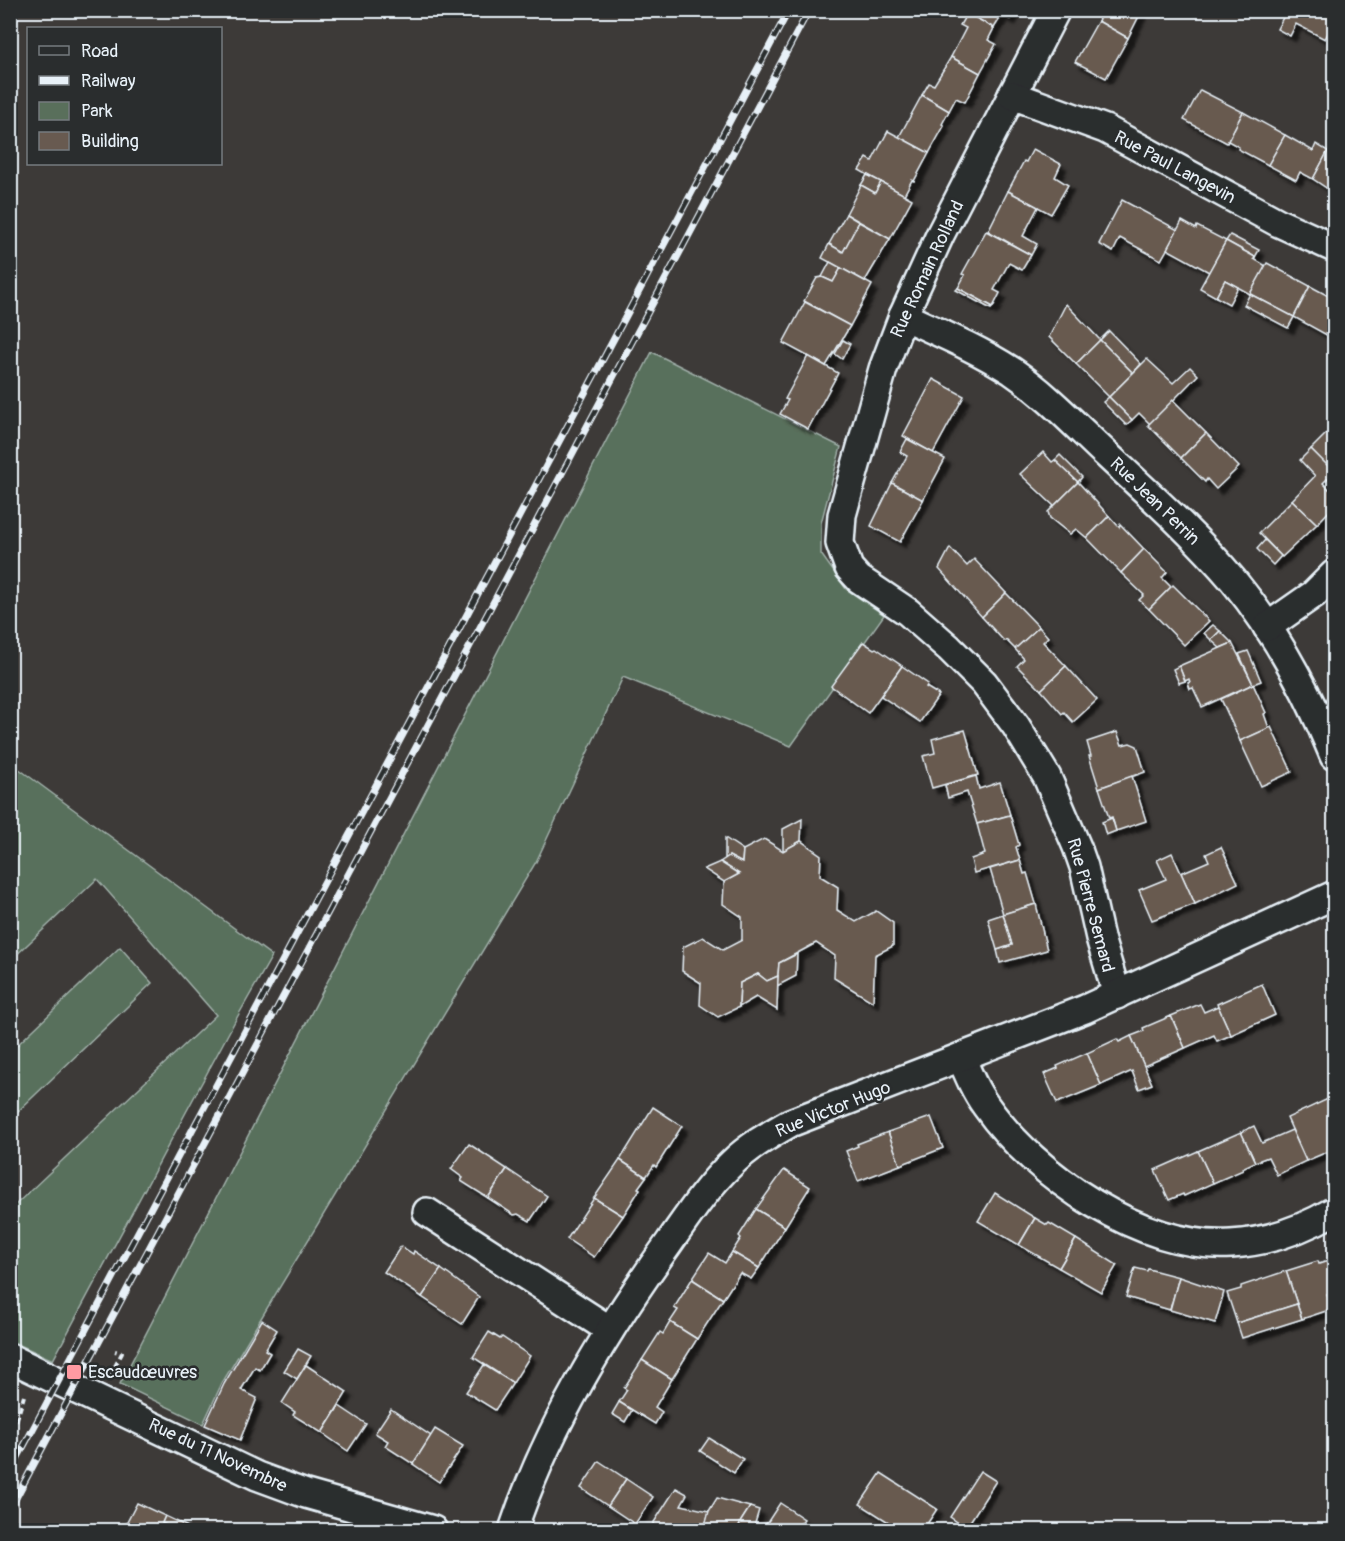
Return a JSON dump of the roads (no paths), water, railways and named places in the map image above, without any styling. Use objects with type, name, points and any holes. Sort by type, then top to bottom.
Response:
[{"type":"street","name":"Rue Romain Rolland","points":[[840,543],[842,515],[883,369],[903,316],[940,235],[1056,10]]},
{"type":"street","name":"Rue Paul Langevin","points":[[1012,95],[1105,129],[1280,223],[1335,248]]},
{"type":"street","name":"Rue Jean Perrin","points":[[903,316],[990,357],[1034,388],[1163,507],[1214,559],[1267,627],[1314,710],[1335,756]]},
{"type":"street","name":"Rue Pierre Semard","points":[[840,543],[849,568],[859,579],[908,612],[949,648],[984,683],[1016,726],[1051,785],[1077,846],[1102,948],[1117,995]]},
{"type":"street","points":[[1267,627],[1314,594],[1335,574]]},
{"type":"street","name":"Rue Victor Hugo","points":[[513,1530],[538,1466],[610,1330],[700,1200],[746,1150],[790,1123],[961,1058],[1117,995],[1335,895]]},
{"type":"street","points":[[961,1058],[975,1090],[986,1107],[1026,1151],[1105,1210],[1149,1231],[1205,1244],[1241,1243],[1297,1229],[1335,1211]]},
{"type":"street","points":[[427,1212],[610,1330]]},
{"type":"street","name":"Rue du 11 Novembre","points":[[21,1363],[256,1476],[306,1494],[433,1530]]},
{"type":"railway","points":[[10,1472],[789,10]]},
{"type":"railway","points":[[10,1509],[809,10]]},
{"type":"place","name":"Escaudœuvres","points":[[74,1372]]}]
